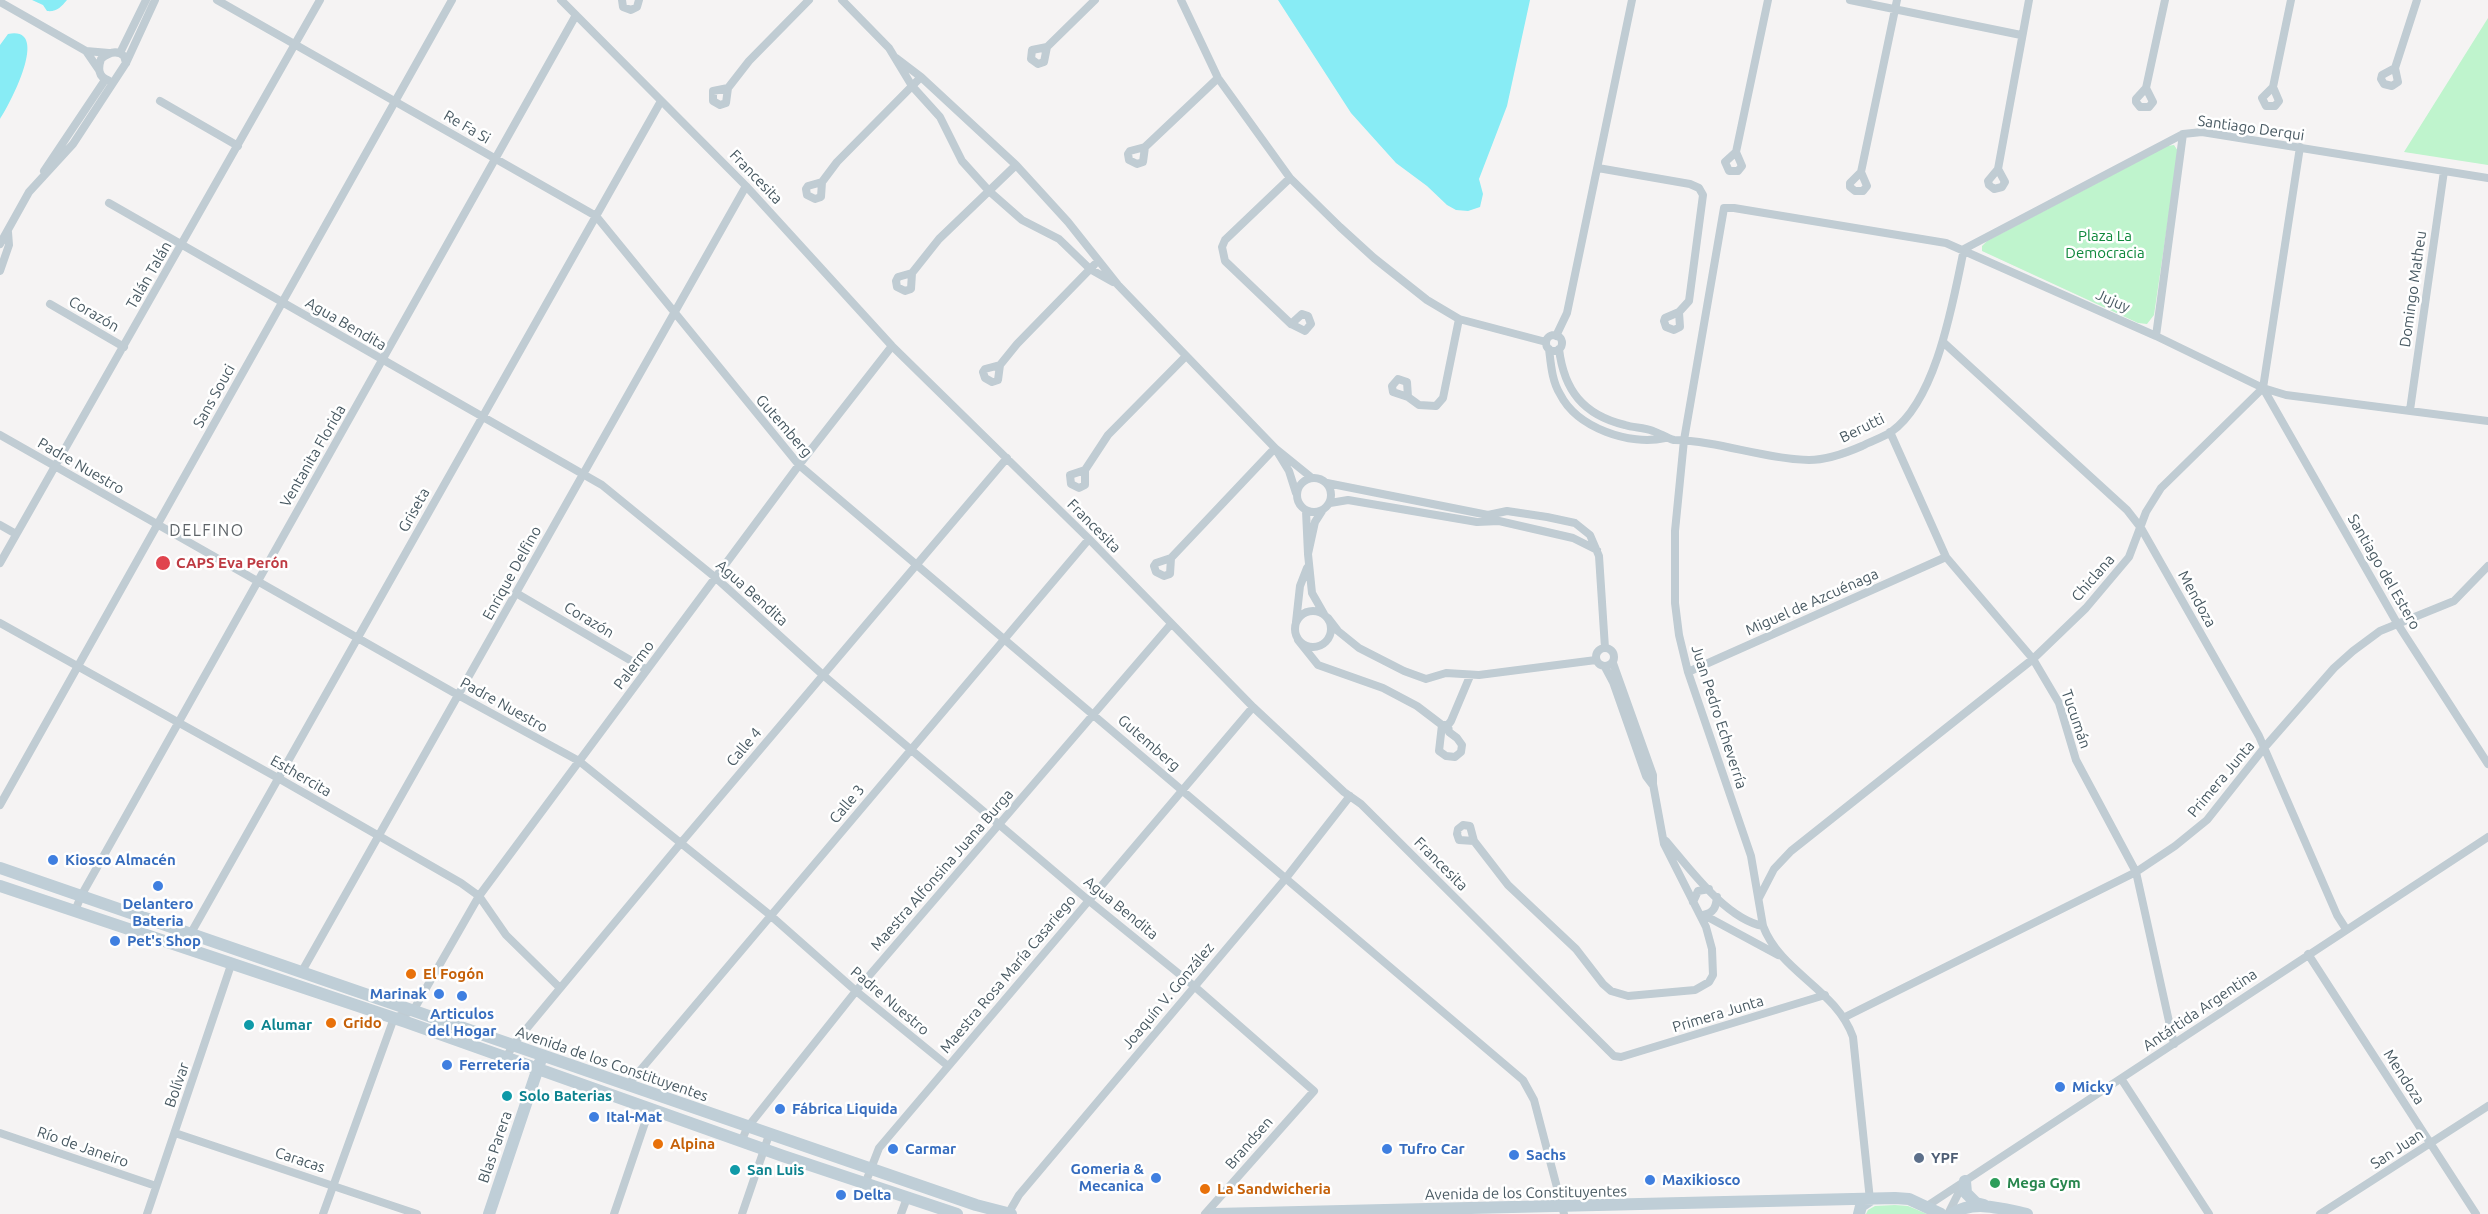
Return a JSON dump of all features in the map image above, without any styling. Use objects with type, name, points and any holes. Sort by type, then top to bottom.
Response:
[{"type":"main road","name":"Avenida de los Constituyentes","points":[[0,868],[747,1128],[1009,1214]]},
{"type":"main road","name":"Avenida de los Constituyentes","points":[[0,886],[394,1018],[764,1149],[957,1214]]},
{"type":"main road","name":"Blas Parera","points":[[489,1214],[542,1056]]},
{"type":"main road","points":[[1965,1181],[1966,1194],[1971,1199],[1988,1206],[2027,1214]]},
{"type":"main road","name":"Avenida de los Constituyentes","points":[[1215,1214],[1563,1210],[1909,1199],[1941,1214]]},
{"type":"main road","points":[[1858,1214],[1861,1206],[1870,1200]]},
{"type":"main road","points":[[1950,1214],[1963,1209],[1988,1206]]},
{"type":"street","points":[[120,53],[146,0]]},
{"type":"street","points":[[0,244],[29,192],[73,144],[126,63],[155,0]]},
{"type":"street","name":"Re Fa Si","points":[[217,0],[596,216],[673,313]]},
{"type":"street","name":"Talán Talán","points":[[0,563],[320,0]]},
{"type":"street","name":"Sans Souci","points":[[0,804],[452,0]]},
{"type":"street","name":"Francesita","points":[[561,0],[746,186],[892,346],[1089,539],[1253,707],[1361,804],[1618,1058]]},
{"type":"street","points":[[621,0],[623,7],[631,10],[637,7],[639,0]]},
{"type":"street","points":[[728,88],[758,50],[809,0]]},
{"type":"street","points":[[842,0],[896,58],[921,77],[1016,165],[1068,222],[1118,285],[1275,448],[1312,478],[1573,538],[1597,550]]},
{"type":"street","points":[[1047,47],[1095,0]]},
{"type":"street","points":[[1181,0],[1218,78],[1290,178],[1374,258],[1426,300],[1459,319],[1547,346],[1554,351],[1559,349]]},
{"type":"street","points":[[1556,336],[1567,313],[1632,0]]},
{"type":"street","points":[[1736,152],[1768,0]]},
{"type":"street","points":[[1850,0],[1896,5],[2021,35]]},
{"type":"street","points":[[1998,169],[2029,0]]},
{"type":"street","points":[[2146,88],[2164,0]]},
{"type":"street","points":[[2273,87],[2291,0]]},
{"type":"street","points":[[2395,68],[2417,0]]},
{"type":"street","points":[[0,2],[86,51],[120,53]]},
{"type":"street","points":[[1861,172],[1896,5]]},
{"type":"street","name":"Ventanita Florida","points":[[75,911],[81,896],[177,722],[576,15]]},
{"type":"street","points":[[86,51],[105,80]]},
{"type":"street","points":[[99,71],[101,59],[110,52]]},
{"type":"street","points":[[120,53],[126,63]]},
{"type":"street","points":[[896,58],[912,86],[940,117],[962,161],[989,191],[1022,220],[1059,239],[1090,268],[1118,285]]},
{"type":"street","points":[[822,182],[868,128],[921,77]]},
{"type":"street","points":[[1145,147],[1218,78]]},
{"type":"street","points":[[105,80],[115,79]]},
{"type":"street","points":[[41,177],[49,161],[105,80]]},
{"type":"street","points":[[160,101],[238,146]]},
{"type":"street","name":"Griseta","points":[[191,933],[661,101]]},
{"type":"street","name":"Santiago Derqui","points":[[1964,249],[2183,135],[2202,132],[2488,178]]},
{"type":"street","points":[[2156,336],[2183,135]]},
{"type":"street","points":[[2264,388],[2300,147]]},
{"type":"street","points":[[912,273],[939,239],[1016,165]]},
{"type":"street","points":[[1598,168],[1690,184],[1699,188],[1703,195],[1689,301],[1679,312]]},
{"type":"street","name":"Domingo Matheu","points":[[2410,410],[2444,171]]},
{"type":"street","points":[[1290,178],[1225,240],[1222,255],[1225,261],[1291,324]]},
{"type":"street","name":"Enrique Delfino","points":[[301,973],[746,186]]},
{"type":"street","name":"Agua Bendita","points":[[109,204],[602,485],[716,578],[823,675],[1088,900],[1194,986],[1314,1090]]},
{"type":"street","name":"Jujuy","points":[[1724,208],[1946,243],[1964,249],[2156,336],[2264,388],[2286,395],[2488,421]]},
{"type":"street","name":"Juan Pedro Echeverría","points":[[1724,208],[1684,440],[1674,552],[1676,618],[1688,672],[1751,856],[1763,926],[1782,957],[1825,995],[1845,1017],[1854,1045],[1870,1200]]},
{"type":"street","points":[[0,271],[9,245],[8,231]]},
{"type":"street","name":"Berutti","points":[[1665,438],[1812,460],[1829,458],[1890,432],[1908,415],[1919,399],[1943,342],[1964,249]]},
{"type":"street","points":[[1000,365],[1031,328],[1099,260]]},
{"type":"street","name":"Corazón","points":[[50,304],[124,347]]},
{"type":"street","name":"Gutemberg","points":[[673,313],[799,465],[1523,1080],[1534,1101],[1563,1210]]},
{"type":"street","points":[[1408,397],[1413,402],[1426,407],[1436,406],[1443,398],[1459,319]]},
{"type":"street","points":[[1556,336],[1549,337],[1547,346],[1552,371],[1560,395],[1579,417],[1591,425],[1624,436],[1652,441],[1665,438]]},
{"type":"street","points":[[1556,336],[1561,341],[1559,349],[1566,380],[1570,389],[1582,403],[1606,419],[1653,430],[1665,438]]},
{"type":"street","name":"Mendoza","points":[[1943,342],[2127,510],[2142,528],[2264,748],[2337,915],[2346,929]]},
{"type":"street","name":"Palermo","points":[[413,1011],[479,896],[799,465],[892,346]]},
{"type":"street","points":[[1085,470],[1120,421],[1186,356]]},
{"type":"street","name":"Chiclana","points":[[1759,898],[1774,869],[1791,851],[2033,658],[2086,608],[2129,557],[2151,501],[2161,488],[2264,388]]},
{"type":"street","name":"Santiago del Estero","points":[[2264,388],[2397,623],[2488,764]]},
{"type":"street","name":"Tucumán","points":[[1890,432],[1946,557],[2033,658],[2059,702],[2076,760],[2136,872],[2174,1044]]},
{"type":"street","name":"Padre Nuestro","points":[[0,435],[458,696],[579,761],[770,915],[856,991],[948,1066]]},
{"type":"street","points":[[1275,448],[1289,471],[1301,507],[1306,511],[1322,511]]},
{"type":"street","points":[[1171,558],[1275,448]]},
{"type":"street","name":"Calle 4","points":[[506,1058],[513,1045],[680,844],[1007,458]]},
{"type":"street","points":[[1297,497],[1299,487],[1312,478]]},
{"type":"street","points":[[1327,483],[1331,493],[1330,503]]},
{"type":"street","points":[[1308,554],[1315,522],[1322,511],[1330,503],[1348,500],[1477,522],[1507,511],[1519,511],[1575,523],[1590,535],[1597,550],[1605,648]]},
{"type":"street","points":[[1298,640],[1308,647],[1319,647],[1331,634],[1331,623],[1312,592],[1308,564],[1306,511]]},
{"type":"street","points":[[0,525],[16,534]]},
{"type":"street","name":"Calle 3","points":[[627,1086],[1089,539]]},
{"type":"street","name":"Miguel de Azcuénaga","points":[[1688,672],[1946,557]]},
{"type":"street","points":[[1308,564],[1300,586],[1295,635],[1318,665],[1383,688],[1417,706],[1445,725],[1453,717],[1470,676]]},
{"type":"street","name":"Primera Junta","points":[[1845,1017],[2136,872],[2198,829],[2264,748],[2334,668],[2369,639],[2397,623],[2454,601],[2488,566]]},
{"type":"street","name":"Corazón","points":[[516,593],[647,670]]},
{"type":"street","points":[[1296,623],[1302,614],[1319,612],[1359,648],[1415,677],[1431,679],[1446,673],[1470,676],[1596,660]]},
{"type":"street","name":"Esthercita","points":[[0,623],[461,883],[479,896],[506,934],[560,988]]},
{"type":"street","name":"Maestra Alfonsina Juana Burga","points":[[742,1140],[747,1128],[856,991],[1171,624]]},
{"type":"street","points":[[1605,648],[1597,653],[1596,660],[1599,665],[1609,665]]},
{"type":"street","points":[[1605,648],[1613,651],[1615,657],[1609,665]]},
{"type":"street","points":[[1474,841],[1508,885],[1576,949],[1603,984],[1618,994],[1645,996],[1695,990],[1709,982],[1713,975],[1712,949],[1702,915],[1693,902],[1662,836],[1653,784],[1646,776],[1609,665]]},
{"type":"street","name":"Maestra Rosa María Casariego","points":[[866,1184],[879,1148],[1253,707]]},
{"type":"street","name":"Joaquín V. González","points":[[1009,1214],[1019,1195],[1286,878],[1350,796]]},
{"type":"street","points":[[1662,836],[1731,911],[1746,921],[1763,926]]},
{"type":"street","name":"Antártida Argentina","points":[[1927,1206],[2122,1080],[2308,954],[2488,837]]},
{"type":"street","points":[[1693,902],[1698,891],[1709,889]]},
{"type":"street","points":[[1702,915],[1715,907],[1717,897]]},
{"type":"street","points":[[1702,915],[1782,957]]},
{"type":"street","name":"Mendoza","points":[[2308,954],[2476,1214]]},
{"type":"street","name":"Bolívar","points":[[147,1214],[231,964]]},
{"type":"street","name":"Primera Junta","points":[[1618,1058],[1825,995]]},
{"type":"street","points":[[323,1214],[394,1018],[413,1011]]},
{"type":"street","points":[[2122,1080],[2209,1214]]},
{"type":"street","name":"Brandsen","points":[[1205,1214],[1314,1090]]},
{"type":"street","name":"San Juan","points":[[2320,1214],[2488,1106]]},
{"type":"street","points":[[614,1214],[650,1108]]},
{"type":"street","name":"Río de Janeiro","points":[[0,1133],[156,1186]]},
{"type":"street","name":"Caracas","points":[[175,1133],[417,1214]]},
{"type":"street","points":[[742,1214],[769,1135]]},
{"type":"street","points":[[1950,1214],[1965,1181]]},
{"type":"street","points":[[901,1214],[907,1198]]},
{"type":"green space","points":[[2488,18],[2488,165],[2404,152]]},
{"type":"green space","name":"Plaza La Democracia","points":[[2174,145],[2178,151],[2154,315],[2147,324],[2138,323],[1982,251],[1982,246],[1987,241],[2167,146]]},
{"type":"green space","points":[[1875,1206],[1908,1206],[1927,1214],[1866,1214]]},
{"type":"water","points":[[32,0],[67,0],[54,11],[47,11],[43,5]]},
{"type":"water","points":[[1278,0],[1530,0],[1507,106],[1479,179],[1483,194],[1480,207],[1468,211],[1456,210],[1396,163],[1351,113]]},
{"type":"water","points":[[8,34],[21,35],[27,42],[27,54],[18,84],[0,119],[0,45]]},
{"type":"place","name":"CAPS Eva Perón","points":[[163,563]]},
{"type":"place","name":"Kiosco Almacén","points":[[53,860]]},
{"type":"place","name":"Delantero Bateria","points":[[158,886]]},
{"type":"place","name":"Pet's Shop","points":[[115,941]]},
{"type":"place","name":"El Fogón","points":[[411,974]]},
{"type":"place","name":"Marinak","points":[[439,994]]},
{"type":"place","name":"Articulos del Hogar","points":[[462,996]]},
{"type":"place","name":"Grido","points":[[331,1023]]},
{"type":"place","name":"Alumar","points":[[249,1025]]},
{"type":"place","name":"Ferretería","points":[[447,1065]]},
{"type":"place","name":"Micky","points":[[2060,1087]]},
{"type":"place","name":"Solo Baterias","points":[[507,1096]]},
{"type":"place","name":"Fábrica Liquida","points":[[780,1109]]},
{"type":"place","name":"Ital-Mat","points":[[594,1117]]},
{"type":"place","name":"Alpina","points":[[658,1144]]},
{"type":"place","name":"Carmar","points":[[893,1149]]},
{"type":"place","name":"Tufro Car","points":[[1387,1149]]},
{"type":"place","name":"Sachs","points":[[1514,1155]]},
{"type":"place","name":"YPF","points":[[1919,1158]]},
{"type":"place","name":"San Luis","points":[[735,1170]]},
{"type":"place","name":"Gomeria & Mecanica","points":[[1156,1178]]},
{"type":"place","name":"Maxikiosco","points":[[1650,1180]]},
{"type":"place","name":"Mega Gym","points":[[1995,1183]]},
{"type":"place","name":"La Sandwicheria","points":[[1205,1189]]},
{"type":"place","name":"Delta","points":[[841,1195]]},
{"type":"district","name":"DELFINO","points":[[207,531]]}]
